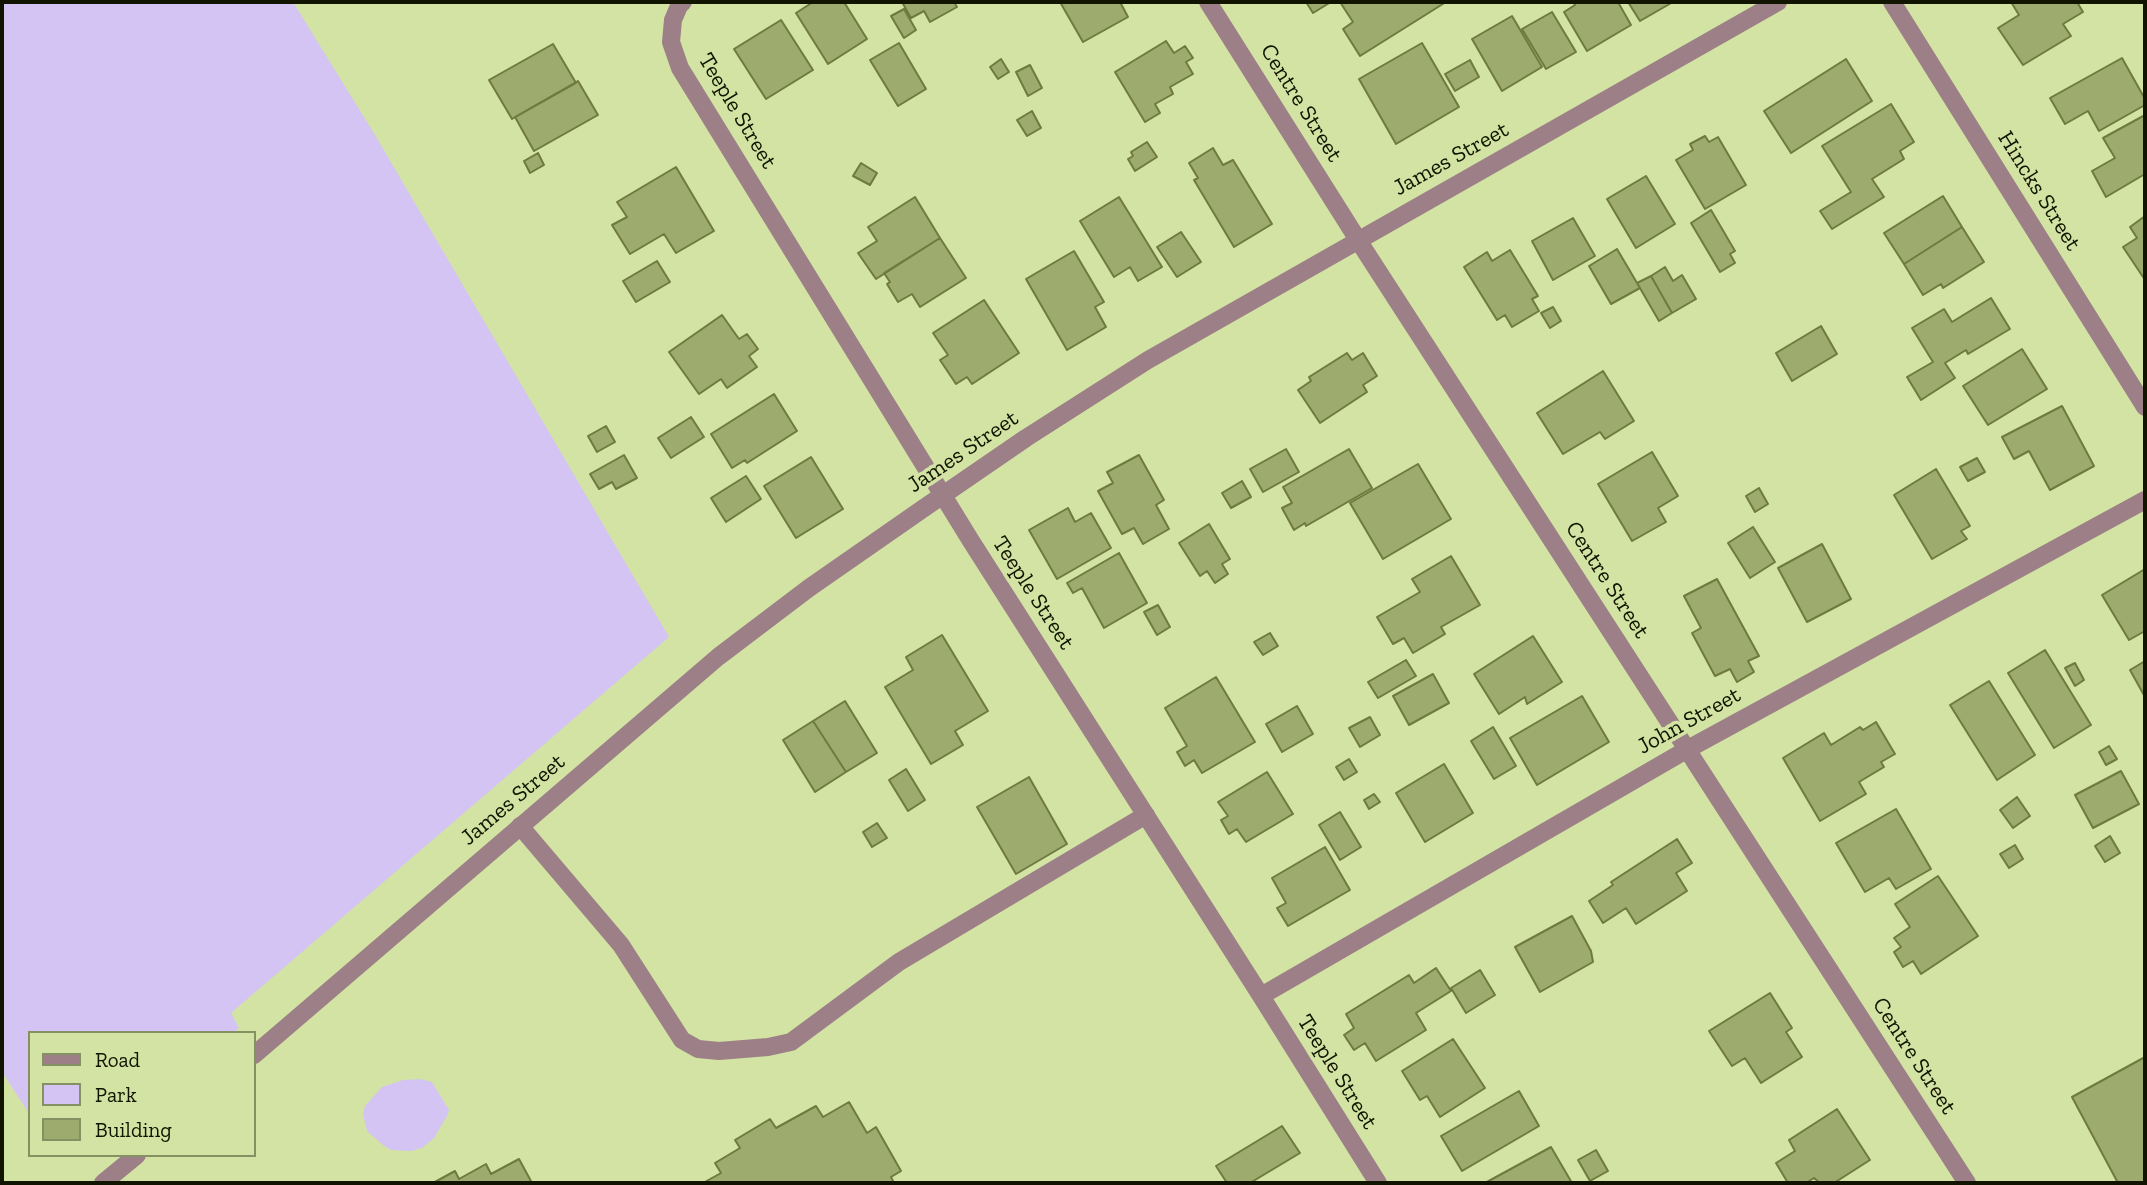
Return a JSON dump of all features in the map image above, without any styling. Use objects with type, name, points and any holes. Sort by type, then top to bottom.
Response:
[{"type":"street","name":"Teeple Street","points":[[683,2],[673,20],[671,42],[680,68],[978,552],[1262,996],[1378,1183]]},
{"type":"street","name":"Centre Street","points":[[1208,2],[1967,1183]]},
{"type":"street","name":"James Street","points":[[256,1053],[718,657],[809,587],[1026,438],[1148,360],[1778,2]]},
{"type":"street","name":"Hincks Street","points":[[1892,2],[2145,407]]},
{"type":"street","name":"John Street","points":[[1262,996],[1688,749],[2145,500]]},
{"type":"street","points":[[520,826],[621,945],[682,1040],[698,1048],[719,1051],[768,1047],[791,1042],[899,962],[1146,815]]},
{"type":"street","points":[[103,1183],[135,1157]]},
{"type":"green space","points":[[2,2],[293,2],[375,135],[669,637],[231,1013],[239,1028],[235,1031],[28,1031],[28,1112],[2,1072]]},
{"type":"green space","points":[[420,1079],[432,1082],[449,1110],[447,1116],[434,1138],[422,1148],[411,1151],[391,1150],[367,1131],[363,1114],[365,1106],[382,1087],[403,1080]]},
{"type":"building","points":[[813,2],[844,2],[867,39],[828,64],[796,13]]},
{"type":"building","points":[[902,2],[954,2],[957,7],[930,22],[924,11],[911,18]]},
{"type":"building","points":[[1060,2],[1120,2],[1128,17],[1083,42]]},
{"type":"building","points":[[1306,2],[1331,2],[1313,13]]},
{"type":"building","points":[[1340,2],[1446,2],[1360,56],[1343,29],[1353,22]]},
{"type":"building","points":[[1574,2],[1618,2],[1631,25],[1587,51],[1564,12],[1575,5]]},
{"type":"building","points":[[1628,2],[1673,2],[1640,21]]},
{"type":"building","points":[[2011,2],[2077,2],[2083,12],[2063,24],[2071,36],[2023,65],[1998,28],[2019,15]]},
{"type":"building","points":[[904,9],[916,30],[904,38],[891,16]]},
{"type":"building","points":[[1552,12],[1576,52],[1546,69],[1522,29]]},
{"type":"building","points":[[1512,16],[1542,67],[1502,91],[1472,39]]},
{"type":"building","points":[[781,20],[813,70],[766,99],[734,49]]},
{"type":"building","points":[[1166,41],[1174,53],[1185,46],[1193,58],[1186,62],[1193,74],[1170,87],[1173,94],[1155,104],[1160,113],[1145,122],[1115,72]]},
{"type":"building","points":[[899,43],[926,89],[898,106],[870,60]]},
{"type":"building","points":[[1422,43],[1459,107],[1396,144],[1359,79]]},
{"type":"building","points":[[553,44],[576,83],[512,119],[489,80]]},
{"type":"building","points":[[2122,58],[2145,99],[2145,105],[2099,131],[2088,111],[2065,124],[2050,98]]},
{"type":"building","points":[[1001,59],[1009,72],[998,79],[990,67]]},
{"type":"building","points":[[1846,59],[1872,101],[1791,153],[1764,111]]},
{"type":"building","points":[[1470,60],[1479,77],[1455,91],[1445,74]]},
{"type":"building","points":[[1030,65],[1042,88],[1028,96],[1016,72]]},
{"type":"building","points":[[578,81],[598,115],[534,151],[515,117]]},
{"type":"building","points":[[1891,104],[1914,142],[1900,151],[1904,159],[1872,179],[1884,197],[1832,229],[1820,211],[1851,192],[1822,146]]},
{"type":"building","points":[[1032,111],[1041,128],[1027,136],[1017,120]]},
{"type":"building","points":[[2145,115],[2145,174],[2106,197],[2092,171],[2115,158],[2103,138]]},
{"type":"building","points":[[1705,136],[1709,142],[1718,137],[1746,185],[1705,209],[1676,160],[1693,150],[1690,144]]},
{"type":"building","points":[[1147,142],[1157,157],[1135,171],[1128,159],[1133,156],[1131,152]]},
{"type":"building","points":[[1213,148],[1223,165],[1233,160],[1272,224],[1234,247],[1194,180],[1198,178],[1189,163]]},
{"type":"building","points":[[538,153],[544,165],[530,173],[524,161]]},
{"type":"building","points":[[861,163],[877,173],[870,185],[853,176]]},
{"type":"building","points":[[676,167],[714,231],[676,253],[664,234],[630,254],[612,225],[627,217],[617,202]]},
{"type":"building","points":[[1646,176],[1675,224],[1636,248],[1607,199]]},
{"type":"building","points":[[1943,196],[1962,227],[1904,264],[1884,233]]},
{"type":"building","points":[[915,197],[940,238],[876,279],[858,253],[877,241],[868,227]]},
{"type":"building","points":[[1119,197],[1162,267],[1138,281],[1130,267],[1114,277],[1080,221]]},
{"type":"building","points":[[1711,210],[1735,251],[1730,254],[1735,263],[1720,272],[1691,223]]},
{"type":"building","points":[[2145,216],[2145,280],[2123,247],[2137,238],[2130,227]]},
{"type":"building","points":[[1573,218],[1595,256],[1553,280],[1532,241]]},
{"type":"building","points":[[1962,227],[1984,262],[1943,288],[1941,284],[1923,295],[1904,264]]},
{"type":"building","points":[[1181,232],[1201,262],[1177,277],[1157,247]]},
{"type":"building","points":[[940,238],[966,278],[920,307],[912,294],[898,302],[884,273]]},
{"type":"building","points":[[1617,249],[1640,288],[1611,304],[1589,266]]},
{"type":"building","points":[[1510,250],[1538,296],[1532,299],[1539,311],[1512,327],[1505,315],[1497,320],[1464,267],[1487,252],[1492,261]]},
{"type":"building","points":[[1074,251],[1104,302],[1095,307],[1106,327],[1067,350],[1026,279]]},
{"type":"building","points":[[657,261],[670,282],[636,302],[623,281]]},
{"type":"building","points":[[1665,267],[1673,281],[1682,275],[1696,299],[1672,313],[1651,276]]},
{"type":"building","points":[[1651,276],[1672,313],[1659,321],[1637,283]]},
{"type":"building","points":[[1991,298],[2010,329],[1968,354],[1966,350],[1945,363],[1955,378],[1921,400],[1907,377],[1933,362],[1912,328],[1944,309],[1952,322]]},
{"type":"building","points":[[984,300],[1019,353],[972,384],[967,377],[956,384],[940,360],[948,355],[933,333]]},
{"type":"building","points":[[1553,307],[1561,321],[1550,328],[1541,313]]},
{"type":"building","points":[[722,315],[739,339],[747,334],[758,349],[749,356],[757,367],[727,388],[721,379],[699,394],[669,352]]},
{"type":"building","points":[[1821,326],[1837,354],[1792,381],[1776,353]]},
{"type":"building","points":[[2022,349],[2047,389],[1988,425],[1963,386]]},
{"type":"building","points":[[1347,353],[1352,360],[1363,353],[1377,376],[1363,385],[1367,392],[1320,423],[1298,390],[1311,381],[1309,377]]},
{"type":"building","points":[[1603,371],[1634,421],[1605,439],[1600,432],[1563,454],[1537,413]]},
{"type":"building","points":[[774,394],[797,431],[747,463],[745,460],[732,468],[711,434]]},
{"type":"building","points":[[2062,406],[2094,466],[2050,490],[2029,451],[2014,459],[2002,437]]},
{"type":"building","points":[[691,417],[704,437],[671,458],[658,438]]},
{"type":"building","points":[[606,426],[615,442],[597,452],[588,436]]},
{"type":"building","points":[[1286,449],[1299,472],[1263,492],[1250,469]]},
{"type":"building","points":[[1349,449],[1372,488],[1306,526],[1305,523],[1294,530],[1282,508],[1292,503],[1283,487]]},
{"type":"building","points":[[1652,452],[1678,496],[1658,508],[1666,522],[1632,541],[1598,484]]},
{"type":"building","points":[[624,455],[637,478],[616,489],[612,482],[599,489],[590,474]]},
{"type":"building","points":[[1139,455],[1164,500],[1156,505],[1169,529],[1143,544],[1134,528],[1122,534],[1098,491],[1113,483],[1107,472]]},
{"type":"building","points":[[811,457],[843,509],[796,538],[764,486]]},
{"type":"building","points":[[1977,458],[1985,472],[1968,481],[1960,467]]},
{"type":"building","points":[[1418,464],[1451,519],[1383,559],[1350,503]]},
{"type":"building","points":[[1936,469],[1970,526],[1961,531],[1967,539],[1932,559],[1894,495]]},
{"type":"building","points":[[746,476],[761,499],[726,522],[711,498]]},
{"type":"building","points":[[1242,481],[1251,497],[1231,508],[1222,493]]},
{"type":"building","points":[[1759,488],[1768,504],[1755,512],[1746,496]]},
{"type":"building","points":[[1068,508],[1075,522],[1091,513],[1111,548],[1057,579],[1029,530]]},
{"type":"building","points":[[1209,524],[1230,559],[1222,564],[1228,574],[1215,583],[1207,571],[1200,576],[1179,543]]},
{"type":"building","points":[[1753,527],[1775,562],[1750,578],[1728,543]]},
{"type":"building","points":[[1822,544],[1851,599],[1807,622],[1778,568]]},
{"type":"building","points":[[1119,553],[1147,603],[1104,628],[1082,588],[1073,593],[1067,583]]},
{"type":"building","points":[[1451,556],[1480,605],[1441,627],[1445,634],[1413,653],[1404,638],[1393,644],[1377,617],[1420,592],[1412,579]]},
{"type":"building","points":[[2145,569],[2145,631],[2129,640],[2102,595]]},
{"type":"building","points":[[1717,579],[1759,656],[1748,661],[1754,672],[1737,682],[1730,669],[1715,676],[1692,633],[1701,628],[1684,596]]},
{"type":"building","points":[[1158,605],[1170,627],[1157,635],[1144,612]]},
{"type":"building","points":[[1270,633],[1278,646],[1263,655],[1254,642]]},
{"type":"building","points":[[942,635],[988,711],[955,731],[963,745],[931,764],[885,687],[913,670],[906,657]]},
{"type":"building","points":[[1533,636],[1562,682],[1527,704],[1525,697],[1499,714],[1474,674]]},
{"type":"building","points":[[2045,650],[2091,725],[2054,748],[2008,673]]},
{"type":"building","points":[[1406,660],[1416,676],[1378,698],[1368,682]]},
{"type":"building","points":[[2145,661],[2145,697],[2130,670]]},
{"type":"building","points":[[2075,663],[2084,680],[2075,686],[2065,668]]},
{"type":"building","points":[[1433,674],[1449,703],[1409,725],[1393,696]]},
{"type":"building","points":[[1216,677],[1255,742],[1202,773],[1194,760],[1185,766],[1177,752],[1187,746],[1165,708]]},
{"type":"building","points":[[1989,681],[2035,755],[1997,780],[1950,705]]},
{"type":"building","points":[[1582,696],[1609,742],[1537,785],[1510,738]]},
{"type":"building","points":[[845,701],[877,753],[846,772],[813,721]]},
{"type":"building","points":[[1297,706],[1313,734],[1282,752],[1266,724]]},
{"type":"building","points":[[1370,717],[1380,735],[1360,747],[1349,728]]},
{"type":"building","points":[[813,721],[846,772],[815,792],[783,740]]},
{"type":"building","points":[[1876,722],[1895,754],[1881,762],[1884,767],[1859,782],[1866,794],[1820,821],[1783,758],[1824,733],[1831,745],[1860,727],[1863,730]]},
{"type":"building","points":[[1493,727],[1516,766],[1494,779],[1471,741]]},
{"type":"building","points":[[2109,746],[2117,759],[2106,765],[2099,752]]},
{"type":"building","points":[[1349,759],[1357,772],[1344,780],[1336,767]]},
{"type":"building","points":[[1444,764],[1473,813],[1425,842],[1396,793]]},
{"type":"building","points":[[906,769],[925,800],[908,811],[889,780]]},
{"type":"building","points":[[2121,771],[2139,804],[2093,828],[2075,795]]},
{"type":"building","points":[[1267,772],[1293,814],[1246,842],[1237,829],[1229,834],[1221,820],[1228,816],[1218,802]]},
{"type":"building","points":[[1029,777],[1067,844],[1016,874],[977,807]]},
{"type":"building","points":[[1374,794],[1380,802],[1369,809],[1364,800]]},
{"type":"building","points":[[2017,797],[2030,816],[2013,828],[2000,810]]},
{"type":"building","points":[[1896,809],[1931,869],[1896,889],[1889,878],[1865,892],[1836,843]]},
{"type":"building","points":[[1340,812],[1361,847],[1340,860],[1319,825]]},
{"type":"building","points":[[877,823],[887,838],[872,847],[863,832]]},
{"type":"building","points":[[2110,836],[2120,853],[2105,862],[2095,846]]},
{"type":"building","points":[[1677,839],[1692,863],[1676,873],[1687,891],[1636,924],[1626,908],[1603,923],[1589,901],[1613,885],[1611,882]]},
{"type":"building","points":[[2015,845],[2023,859],[2009,868],[2000,854]]},
{"type":"building","points":[[1325,847],[1350,890],[1288,926],[1277,908],[1286,903],[1272,878]]},
{"type":"building","points":[[1938,876],[1978,936],[1921,974],[1913,961],[1903,967],[1894,952],[1901,947],[1894,938],[1910,927],[1895,904]]},
{"type":"building","points":[[1572,916],[1591,951],[1593,962],[1540,992],[1515,947]]},
{"type":"building","points":[[1436,968],[1451,991],[1416,1013],[1426,1030],[1376,1061],[1365,1043],[1354,1050],[1344,1035],[1354,1028],[1346,1014],[1409,975],[1414,983]]},
{"type":"building","points":[[1480,970],[1495,995],[1466,1013],[1451,988]]},
{"type":"building","points":[[1770,993],[1792,1028],[1786,1032],[1802,1057],[1761,1083],[1745,1058],[1732,1066],[1709,1031]]},
{"type":"building","points":[[1453,1039],[1485,1088],[1440,1117],[1427,1096],[1420,1100],[1402,1071]]},
{"type":"building","points":[[2145,1057],[2145,1183],[2118,1183],[2072,1097]]},
{"type":"building","points":[[1519,1091],[1539,1126],[1462,1171],[1441,1136]]},
{"type":"building","points":[[849,1102],[867,1133],[876,1127],[901,1171],[891,1177],[894,1183],[703,1183],[721,1173],[715,1163],[740,1148],[735,1140],[770,1119],[776,1128],[816,1106],[823,1117]]},
{"type":"building","points":[[1837,1109],[1870,1160],[1834,1183],[1820,1183],[1814,1178],[1806,1183],[1788,1183],[1776,1163],[1795,1151],[1789,1140]]},
{"type":"building","points":[[1282,1126],[1300,1153],[1250,1183],[1227,1183],[1216,1166]]},
{"type":"building","points":[[1551,1147],[1572,1183],[1485,1183]]},
{"type":"building","points":[[1596,1150],[1608,1171],[1590,1181],[1578,1160]]},
{"type":"building","points":[[519,1159],[532,1183],[433,1183],[455,1171],[459,1179],[486,1164],[491,1174]]}]
